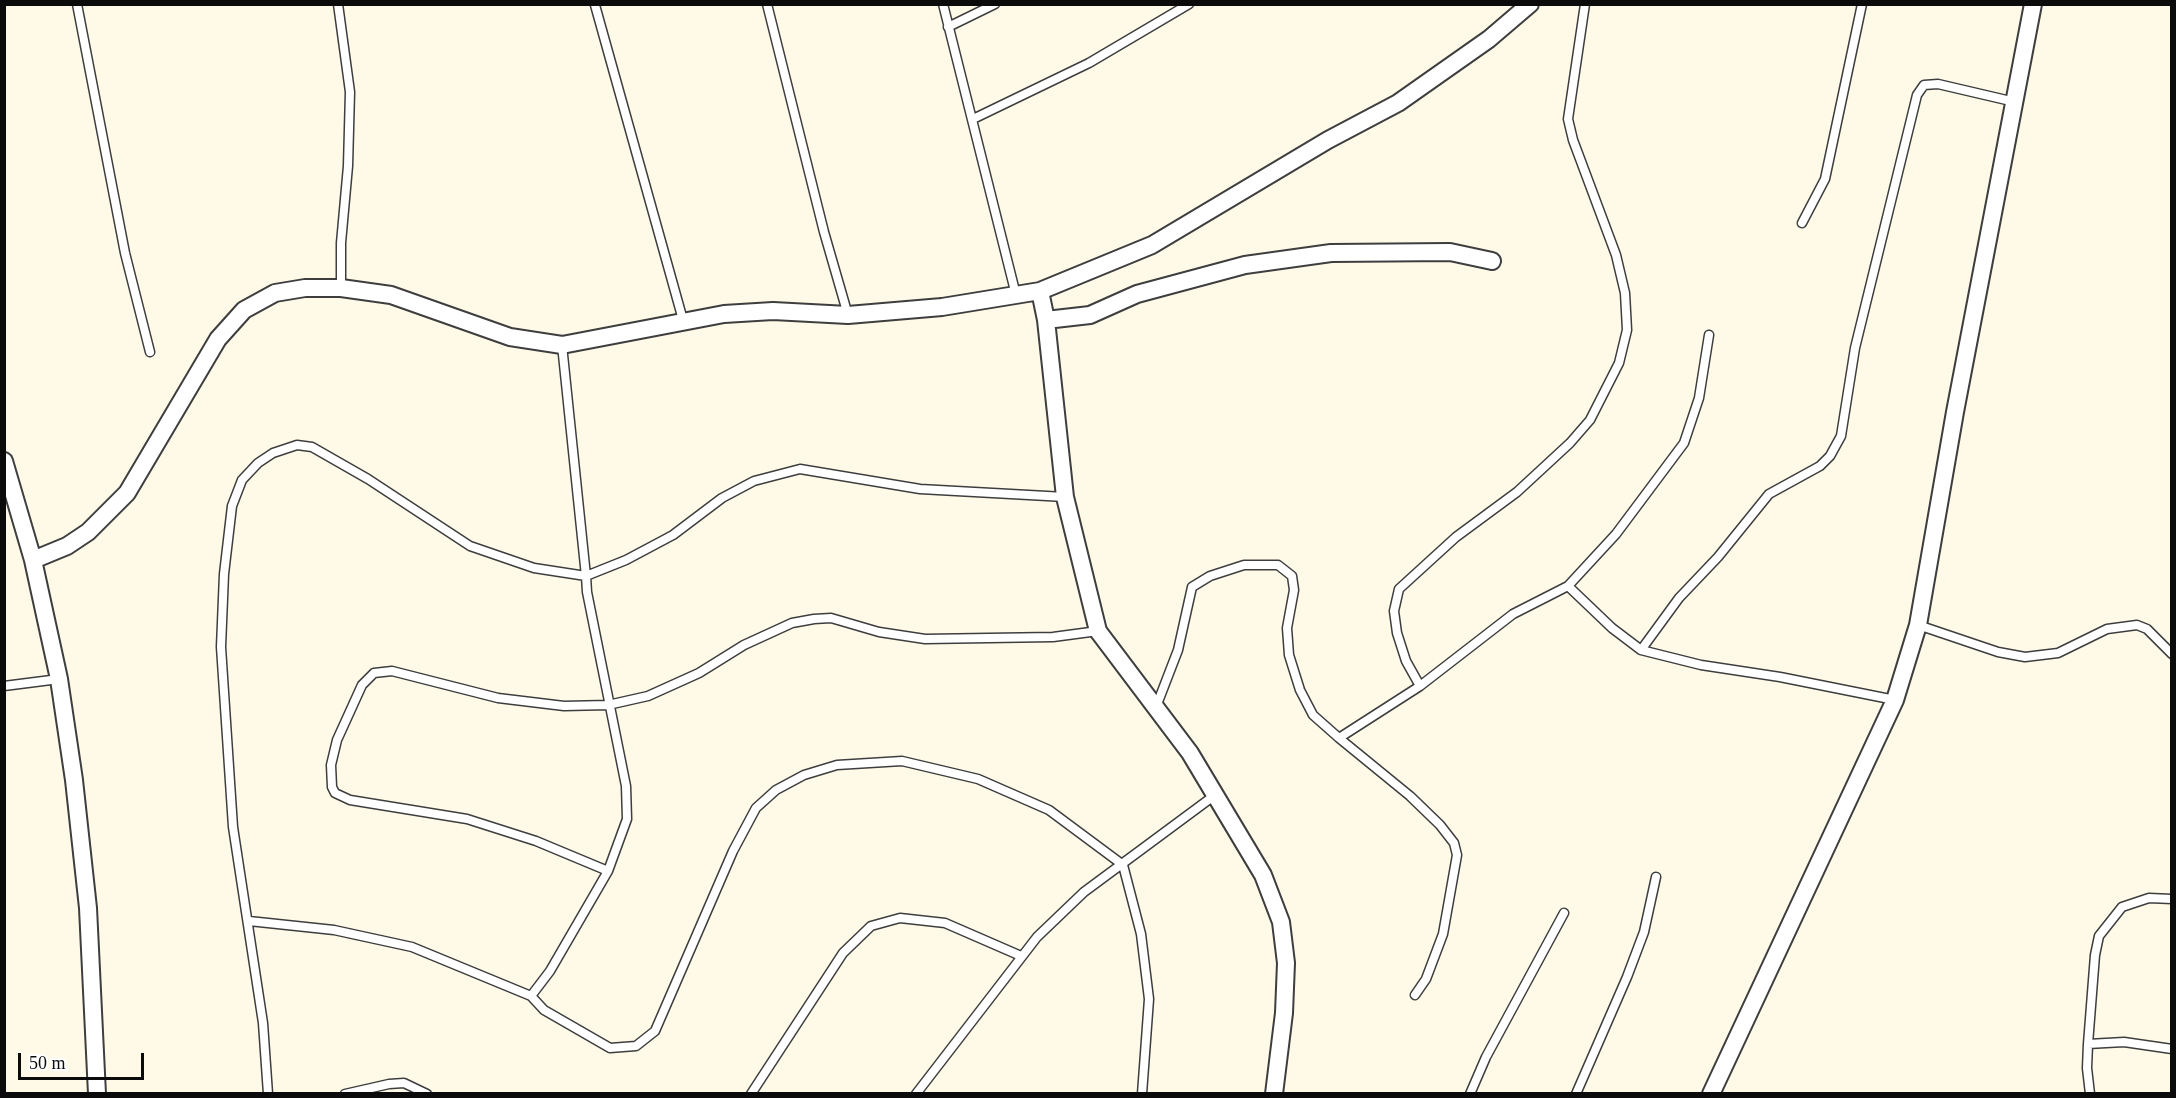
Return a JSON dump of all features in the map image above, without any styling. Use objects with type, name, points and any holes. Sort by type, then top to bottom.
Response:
[{"type":"street","points":[[33,560],[68,546],[88,531],[127,493],[218,339],[244,310],[257,301],[286,291],[341,288],[392,295],[510,337],[562,345],[682,320],[773,311],[848,315],[942,307],[1040,291],[1152,245],[1328,140],[1398,102],[1489,39],[1530,4]]},
{"type":"street","points":[[1711,1094],[1895,700],[1918,625],[1955,412],[2033,4]]},
{"type":"street","points":[[1046,320],[1090,315],[1137,294],[1245,265],[1331,253],[1450,252],[1492,261]]},
{"type":"street","points":[[1040,291],[1046,320],[1065,497],[1098,631],[1190,753],[1263,875],[1281,922],[1286,963],[1284,1013],[1274,1094]]},
{"type":"street","points":[[4,461],[33,560],[59,679],[74,780],[88,908],[97,1094]]},
{"type":"lane","points":[[77,4],[125,253],[150,352]]},
{"type":"lane","points":[[338,4],[350,92],[348,166],[341,243],[341,288]]},
{"type":"lane","points":[[767,4],[824,232],[848,315]]},
{"type":"lane","points":[[943,4],[1016,295]]},
{"type":"lane","points":[[948,27],[995,4]]},
{"type":"lane","points":[[973,119],[1089,63],[1190,4]]},
{"type":"lane","points":[[1420,686],[1406,662],[1397,633],[1394,611],[1399,589],[1456,537],[1517,492],[1570,443],[1590,420],[1606,390],[1619,363],[1628,330],[1625,292],[1616,255],[1573,140],[1568,119],[1585,4]]},
{"type":"lane","points":[[1802,223],[1825,179],[1862,4]]},
{"type":"lane","points":[[595,5],[682,320]]},
{"type":"lane","points":[[1641,650],[1662,619],[1718,557],[1769,494],[1820,466],[1830,456],[1841,436],[1855,348],[1917,95],[1924,85],[1938,84],[2015,102]]},
{"type":"lane","points":[[1339,738],[1420,686],[1513,614],[1568,586],[1616,534],[1684,443],[1699,398],[1709,335]]},
{"type":"lane","points":[[531,996],[550,971],[608,871],[627,819],[626,786],[608,705],[586,576],[562,345]]},
{"type":"lane","points":[[268,1094],[263,1023],[233,827],[221,646],[224,574],[232,506],[242,480],[258,463],[283,448],[312,447],[368,478],[470,546],[534,568],[586,576],[626,560],[673,535],[722,498],[753,481],[800,469],[920,489],[1065,497]]},
{"type":"lane","points":[[1156,707],[1178,650],[1192,587],[1232,567],[1278,565],[1290,572],[1294,581],[1287,628],[1289,655],[1300,690],[1313,715],[1410,796],[1440,825],[1454,843],[1456,855],[1443,934],[1426,979],[1415,995]]},
{"type":"lane","points":[[1568,586],[1612,628],[1641,650],[1701,665],[1779,677],[1895,700]]},
{"type":"lane","points":[[608,871],[536,841],[468,819],[350,800],[335,793],[330,776],[337,740],[362,685],[378,671],[392,671],[498,698],[564,706],[608,705],[648,696],[699,673],[753,640],[792,623],[814,619],[831,618],[879,632],[925,639],[1053,637],[1098,631]]},
{"type":"lane","points":[[1918,625],[1998,652],[2025,657],[2058,653],[2107,629],[2138,626],[2147,629],[2172,654]]},
{"type":"lane","points":[[4,686],[59,679]]},
{"type":"lane","points":[[249,921],[334,930],[412,947],[531,996],[544,1010],[610,1048],[625,1049],[646,1041],[655,1031],[733,851],[756,808],[776,790],[804,775],[837,765],[902,761],[978,779],[1049,810],[1123,865],[1141,934],[1149,999],[1142,1094]]},
{"type":"lane","points":[[916,1094],[1021,956],[1084,892],[1215,795]]},
{"type":"lane","points":[[1576,1094],[1644,932],[1656,877]]},
{"type":"lane","points":[[2090,1094],[2088,1044],[2095,955],[2099,936],[2112,918],[2128,904],[2148,898],[2172,898]]},
{"type":"lane","points":[[1470,1094],[1486,1057],[1564,914]]},
{"type":"lane","points":[[751,1094],[843,953],[871,926],[900,918],[945,923],[1021,956]]},
{"type":"lane","points":[[2088,1044],[2124,1042],[2172,1049]]},
{"type":"lane","points":[[345,1094],[404,1083],[427,1094]]}]
